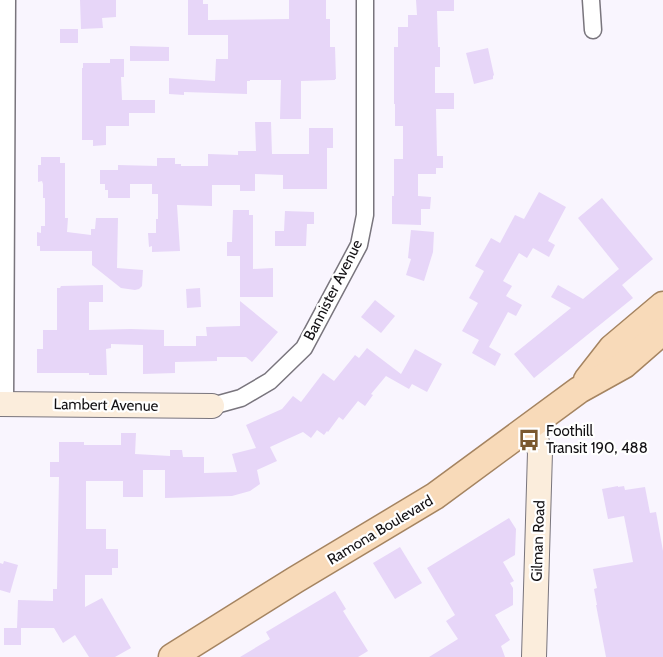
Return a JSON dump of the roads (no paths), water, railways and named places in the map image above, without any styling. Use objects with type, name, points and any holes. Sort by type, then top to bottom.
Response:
[{"type":"main road","name":"Ramona Boulevard","points":[[578,390],[612,348],[663,305]]},
{"type":"main road","name":"Ramona Boulevard","points":[[172,657],[295,580],[436,496],[578,390],[624,364],[663,330]]},
{"type":"street","points":[[2,404],[7,0]]},
{"type":"street","name":"Bannister Avenue","points":[[212,406],[241,398],[270,381],[304,348],[360,245],[365,215],[365,0]]},
{"type":"street","points":[[591,0],[593,30]]},
{"type":"street","name":"Lambert Avenue","points":[[2,404],[212,406]]},
{"type":"street","name":"Gilman Road","points":[[532,426],[540,452],[534,657]]},
{"type":"place","name":"Foothill Transit 190, 488","points":[[529,440]]}]
